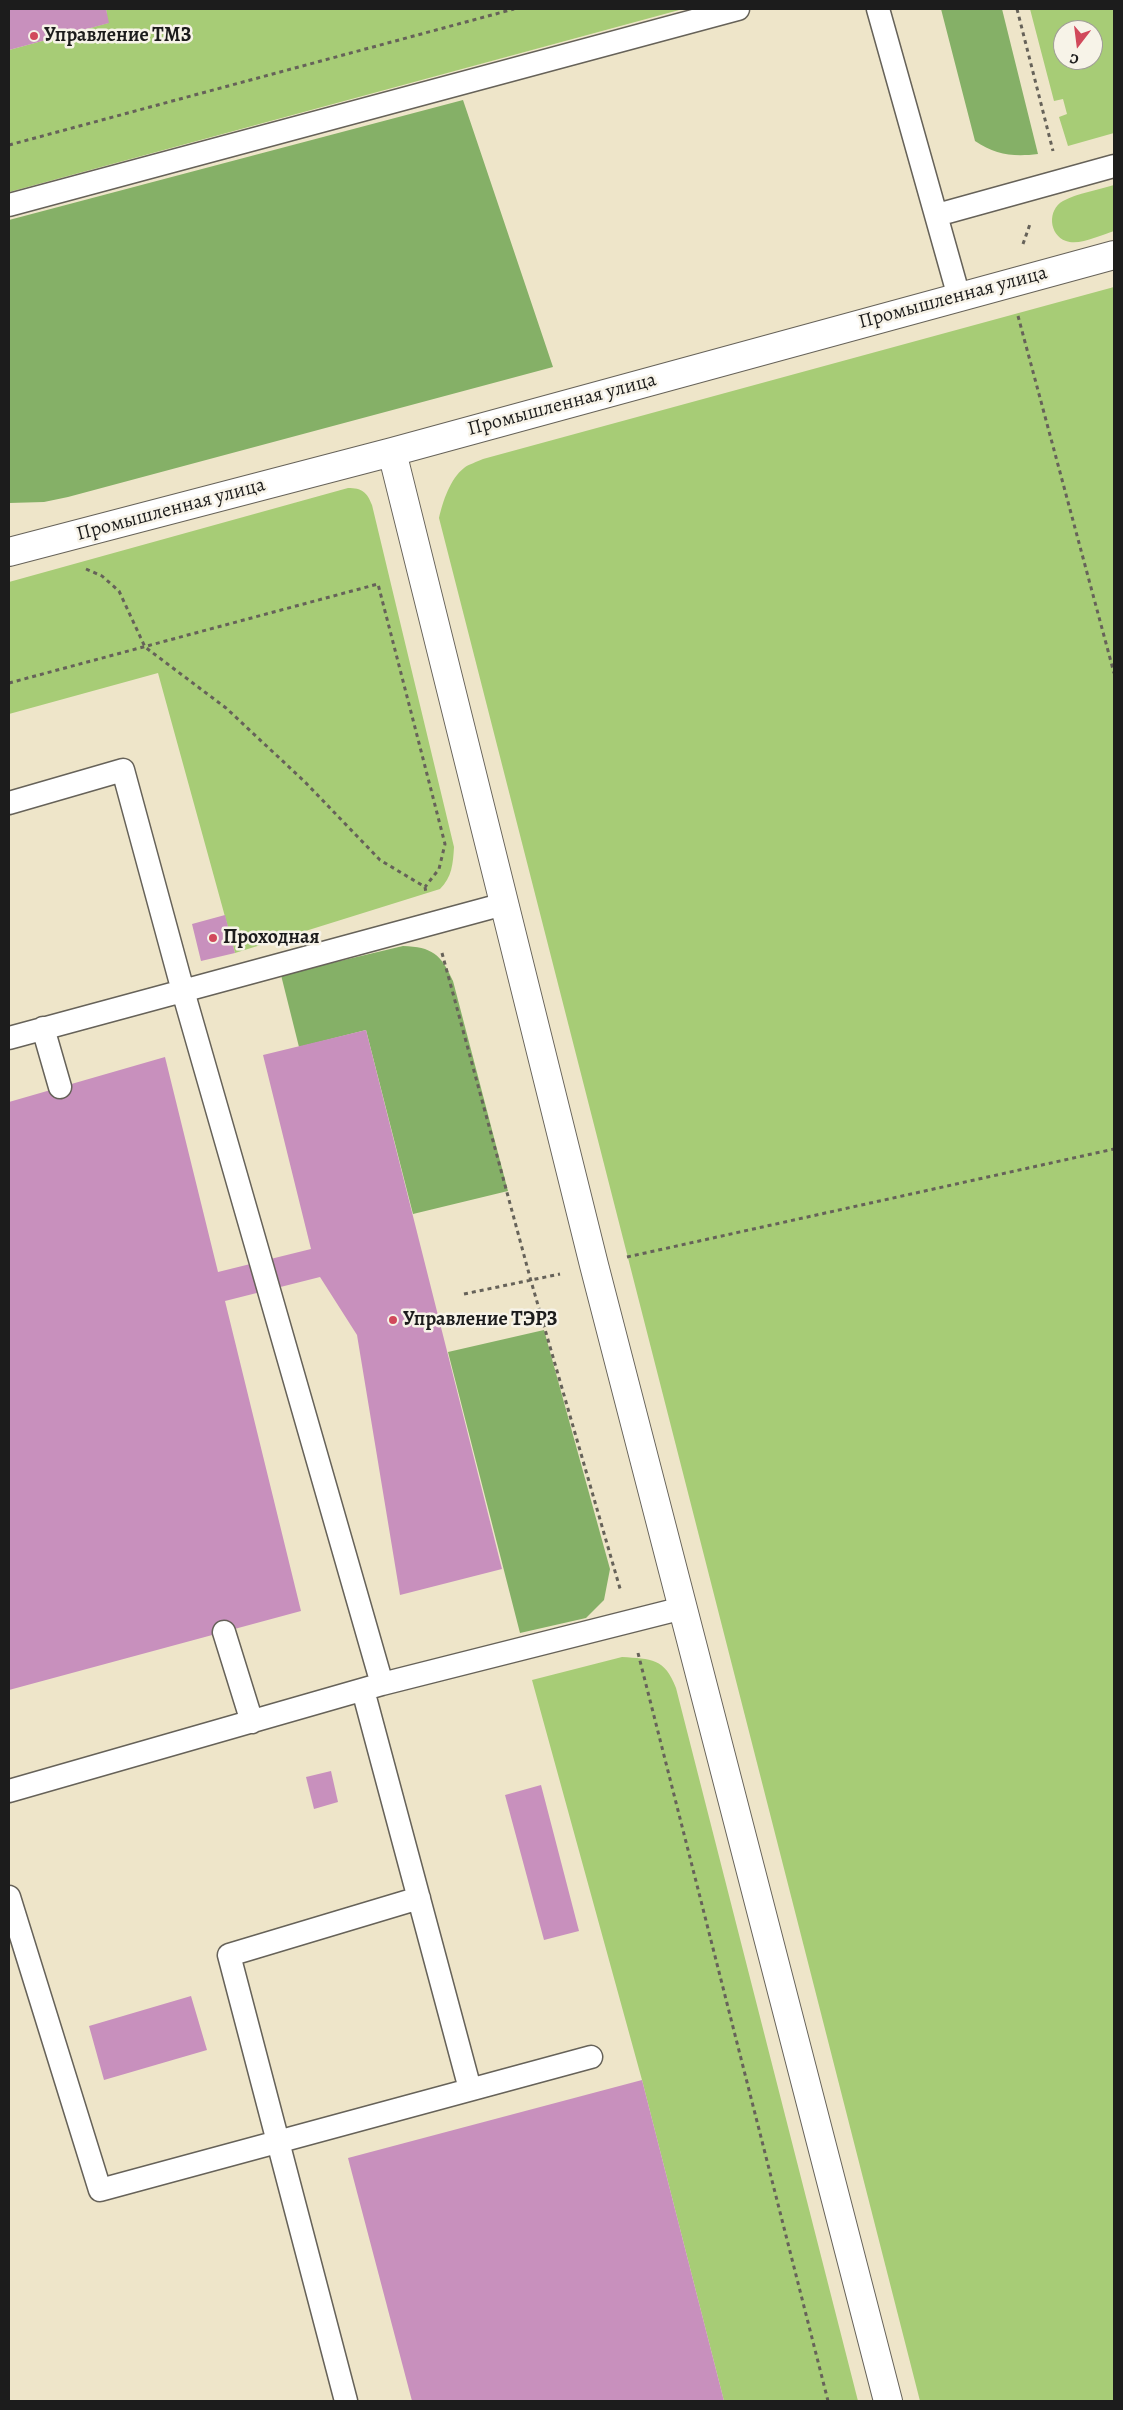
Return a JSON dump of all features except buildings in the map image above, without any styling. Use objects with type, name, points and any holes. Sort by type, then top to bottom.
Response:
[{"type":"street","name":"Промышленная улица","points":[[9,552],[392,452],[1009,282],[1114,255]]},
{"type":"street","points":[[392,452],[594,1265],[888,2401]]},
{"type":"lane","points":[[9,205],[738,9]]},
{"type":"lane","points":[[878,9],[959,297]]},
{"type":"lane","points":[[937,215],[1114,166]]},
{"type":"lane","points":[[9,803],[123,770],[373,1687],[419,1898],[470,2089]]},
{"type":"lane","points":[[9,1038],[504,904]]},
{"type":"lane","points":[[43,1028],[60,1087]]},
{"type":"lane","points":[[9,1791],[373,1687],[682,1608]]},
{"type":"lane","points":[[224,1632],[252,1722]]},
{"type":"lane","points":[[9,1897],[100,2190],[591,2057]]},
{"type":"lane","points":[[346,2401],[229,1955],[419,1898]]},
{"type":"path","points":[[9,145],[514,9]]},
{"type":"path","points":[[1017,9],[1053,150],[1043,186],[1009,282],[1114,673]]},
{"type":"path","points":[[9,683],[145,647],[378,584],[445,844],[439,870],[424,887],[380,860],[305,782],[226,708],[145,647],[119,591],[102,576],[84,568]]},
{"type":"path","points":[[464,1294],[532,1281],[594,1265],[1114,1149]]},
{"type":"green space","points":[[106,9],[683,9],[9,192],[9,50],[108,23]]},
{"type":"green space","points":[[941,9],[1002,9],[1038,154],[1005,154],[982,146],[975,141]]},
{"type":"green space","points":[[1030,9],[1114,9],[1114,133],[1068,146],[1059,117],[1067,114],[1063,99],[1054,101]]},
{"type":"green space","points":[[463,100],[553,367],[68,497],[44,502],[9,503],[9,220]]},
{"type":"green space","points":[[1114,185],[1114,231],[1077,242],[1066,241],[1060,238],[1053,228],[1052,222],[1054,210],[1058,205],[1075,196]]},
{"type":"green space","points":[[1114,287],[1114,2401],[920,2401],[439,518],[445,498],[455,478],[466,467],[483,459]]},
{"type":"green space","points":[[348,488],[363,492],[372,505],[454,847],[451,870],[447,880],[440,889],[235,953],[158,673],[9,714],[9,582]]},
{"type":"green space","points":[[403,946],[428,950],[440,958],[453,981],[508,1191],[413,1214],[366,1030],[299,1047],[281,975]]},
{"type":"green space","points":[[544,1330],[610,1569],[604,1600],[586,1618],[520,1633],[448,1352]]},
{"type":"green space","points":[[622,1657],[641,1658],[656,1662],[667,1671],[676,1688],[858,2401],[724,2401],[642,2080],[532,1680]]},
{"type":"place","name":"Управление ТМЗ","points":[[34,36]]},
{"type":"place","name":"Проходная","points":[[213,938]]},
{"type":"place","name":"Управление ТЭРЗ","points":[[393,1320]]}]
